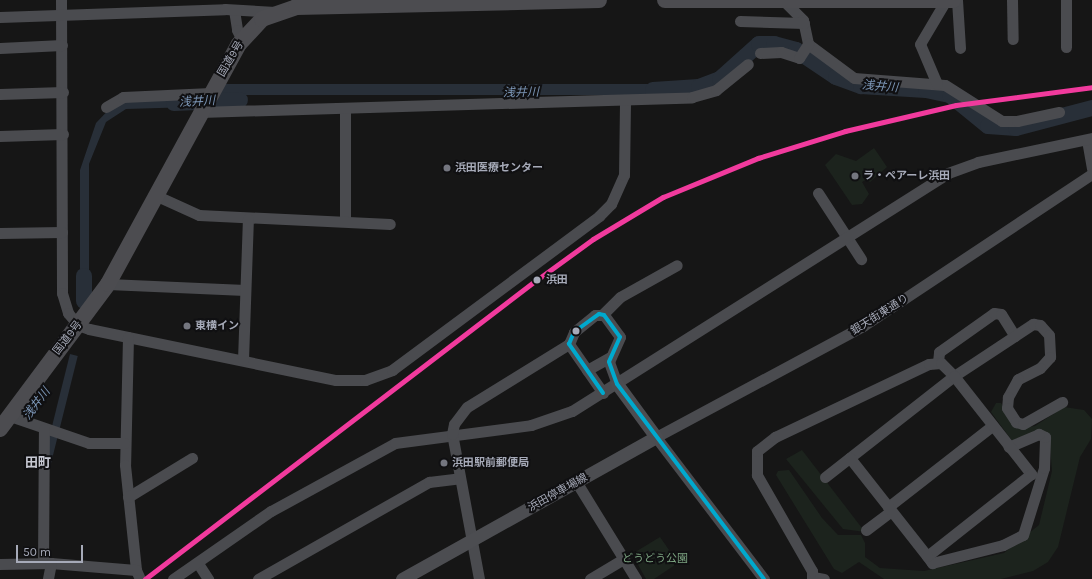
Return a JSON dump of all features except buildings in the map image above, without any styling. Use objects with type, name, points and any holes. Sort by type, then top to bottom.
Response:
[{"type":"highway","name":"国道9号","points":[[0,429],[14,418],[108,284],[157,196],[206,102],[242,40],[262,20],[295,4],[599,0]]},
{"type":"highway","points":[[665,0],[953,0]]},
{"type":"main road","points":[[617,384],[656,437]]},
{"type":"main road","name":"浜田停車場線","points":[[402,579],[578,483],[656,437]]},
{"type":"street","points":[[61,0],[63,302],[78,325],[350,382],[381,376],[401,364],[568,241],[611,204],[624,175],[625,101]]},
{"type":"street","points":[[937,84],[920,44],[946,0]]},
{"type":"street","points":[[957,0],[960,48]]},
{"type":"street","points":[[1012,0],[1013,39]]},
{"type":"street","points":[[1066,0],[1066,47]]},
{"type":"street","points":[[784,1],[804,22],[804,49]]},
{"type":"street","points":[[227,6],[242,40]]},
{"type":"street","points":[[0,17],[227,6],[278,12]]},
{"type":"street","points":[[740,21],[804,22]]},
{"type":"street","points":[[0,48],[62,45]]},
{"type":"street","points":[[760,53],[804,49],[860,80],[937,84],[951,87],[997,120],[1017,121],[1059,112]]},
{"type":"street","points":[[106,107],[123,97],[345,108],[625,101],[705,95],[728,83],[748,64]]},
{"type":"street","points":[[0,94],[62,92]]},
{"type":"street","points":[[345,108],[345,221]]},
{"type":"street","points":[[0,136],[63,134]]},
{"type":"street","points":[[173,579],[199,565],[271,511],[396,443],[452,434],[542,423],[572,412],[706,330],[844,236],[948,173],[978,162],[1089,139],[1092,169]]},
{"type":"street","name":"銀天街東通り","points":[[656,437],[863,326],[1092,174]]},
{"type":"street","points":[[818,193],[844,236],[861,259]]},
{"type":"street","points":[[157,196],[199,215],[248,219],[345,221],[390,224]]},
{"type":"street","points":[[243,360],[248,219]]},
{"type":"street","points":[[0,233],[62,232]]},
{"type":"street","points":[[479,579],[452,434],[467,407],[569,344],[574,332],[594,315],[602,315],[620,297],[677,265]]},
{"type":"street","points":[[108,284],[245,290]]},
{"type":"street","points":[[938,362],[939,352],[994,313],[1001,314],[1015,336]]},
{"type":"street","points":[[587,370],[610,357],[620,337],[602,315]]},
{"type":"street","points":[[825,477],[954,376],[1033,324],[1040,325],[1049,334],[1052,347],[1045,364],[1018,380],[1008,397],[1007,408],[1016,422],[1031,421],[1062,402]]},
{"type":"street","points":[[0,564],[47,563],[138,575],[128,497],[124,443],[128,336]]},
{"type":"street","points":[[569,344],[603,393]]},
{"type":"street","points":[[610,357],[617,384]]},
{"type":"street","points":[[938,362],[954,376],[992,426],[1040,484]]},
{"type":"street","points":[[824,579],[812,578],[812,571],[762,488],[757,474],[757,451],[775,437],[938,362]]},
{"type":"street","points":[[14,418],[89,443],[124,443]]},
{"type":"street","points":[[866,530],[992,426]]},
{"type":"street","points":[[44,429],[48,579]]},
{"type":"street","points":[[850,458],[932,563],[1015,541],[1029,524],[1040,484],[1045,437],[1039,434],[1009,447]]},
{"type":"street","points":[[656,437],[764,579]]},
{"type":"street","points":[[128,497],[192,458]]},
{"type":"street","points":[[927,556],[1031,474]]},
{"type":"street","points":[[258,579],[429,482],[460,478]]},
{"type":"street","points":[[578,483],[636,579]]},
{"type":"street","points":[[590,579],[623,559]]},
{"type":"street","points":[[199,565],[208,579]]},
{"type":"green space","name":"ラ・ペアーレ浜田","points":[[874,148],[887,167],[870,182],[867,179],[862,182],[869,194],[862,204],[852,205],[825,165],[836,154],[856,161]]},
{"type":"green space","points":[[996,403],[1001,403],[1016,426],[1022,428],[1035,426],[1064,407],[1084,410],[1092,419],[1091,439],[1080,457],[1058,547],[1048,562],[1033,571],[1001,579],[884,579],[859,562],[842,573],[834,569],[776,475],[778,471],[789,470],[822,518],[838,535],[861,535],[865,543],[865,557],[880,568],[924,571],[1004,553],[1039,525],[1052,471],[1049,434],[1013,442],[991,412]]},
{"type":"green space","points":[[802,450],[865,532],[843,529],[786,459]]},
{"type":"green space","name":"どうどう公園","points":[[660,537],[678,563],[654,579],[646,579],[632,554]]},
{"type":"water","points":[[221,84],[675,84],[675,95],[221,95]]},
{"type":"water","points":[[199,96],[192,107],[126,109],[106,122],[89,164],[89,292],[80,304],[80,170],[96,123],[116,102]]},
{"type":"water","points":[[70,354],[78,356],[49,469],[42,468]]},
{"type":"waterway","name":"浅井川","points":[[653,90],[699,87],[720,79],[759,44],[774,44],[796,50],[836,77],[861,86],[926,90],[950,95],[988,126],[1016,128],[1092,108]]},
{"type":"waterway","name":"浅井川","points":[[174,103],[240,100]]},
{"type":"waterway","name":"浅井川","points":[[84,276],[84,301]]},
{"type":"transit line","points":[[145,579],[538,279],[593,239],[663,197],[758,158],[845,131],[956,105],[1092,87]]},
{"type":"transit line","points":[[603,393],[569,344],[574,332],[599,314],[604,315],[620,337],[609,362],[617,384],[764,579]]},
{"type":"place","name":"浜田医療センター","points":[[447,168]]},
{"type":"place","name":"ラ・ペアーレ浜田","points":[[855,176]]},
{"type":"place","name":"浜田","points":[[537,280]]},
{"type":"place","name":"東横イン","points":[[187,326]]},
{"type":"place","name":"浜田駅前郵便局","points":[[444,463]]},
{"type":"district","name":"田町","points":[[38,463]]}]
